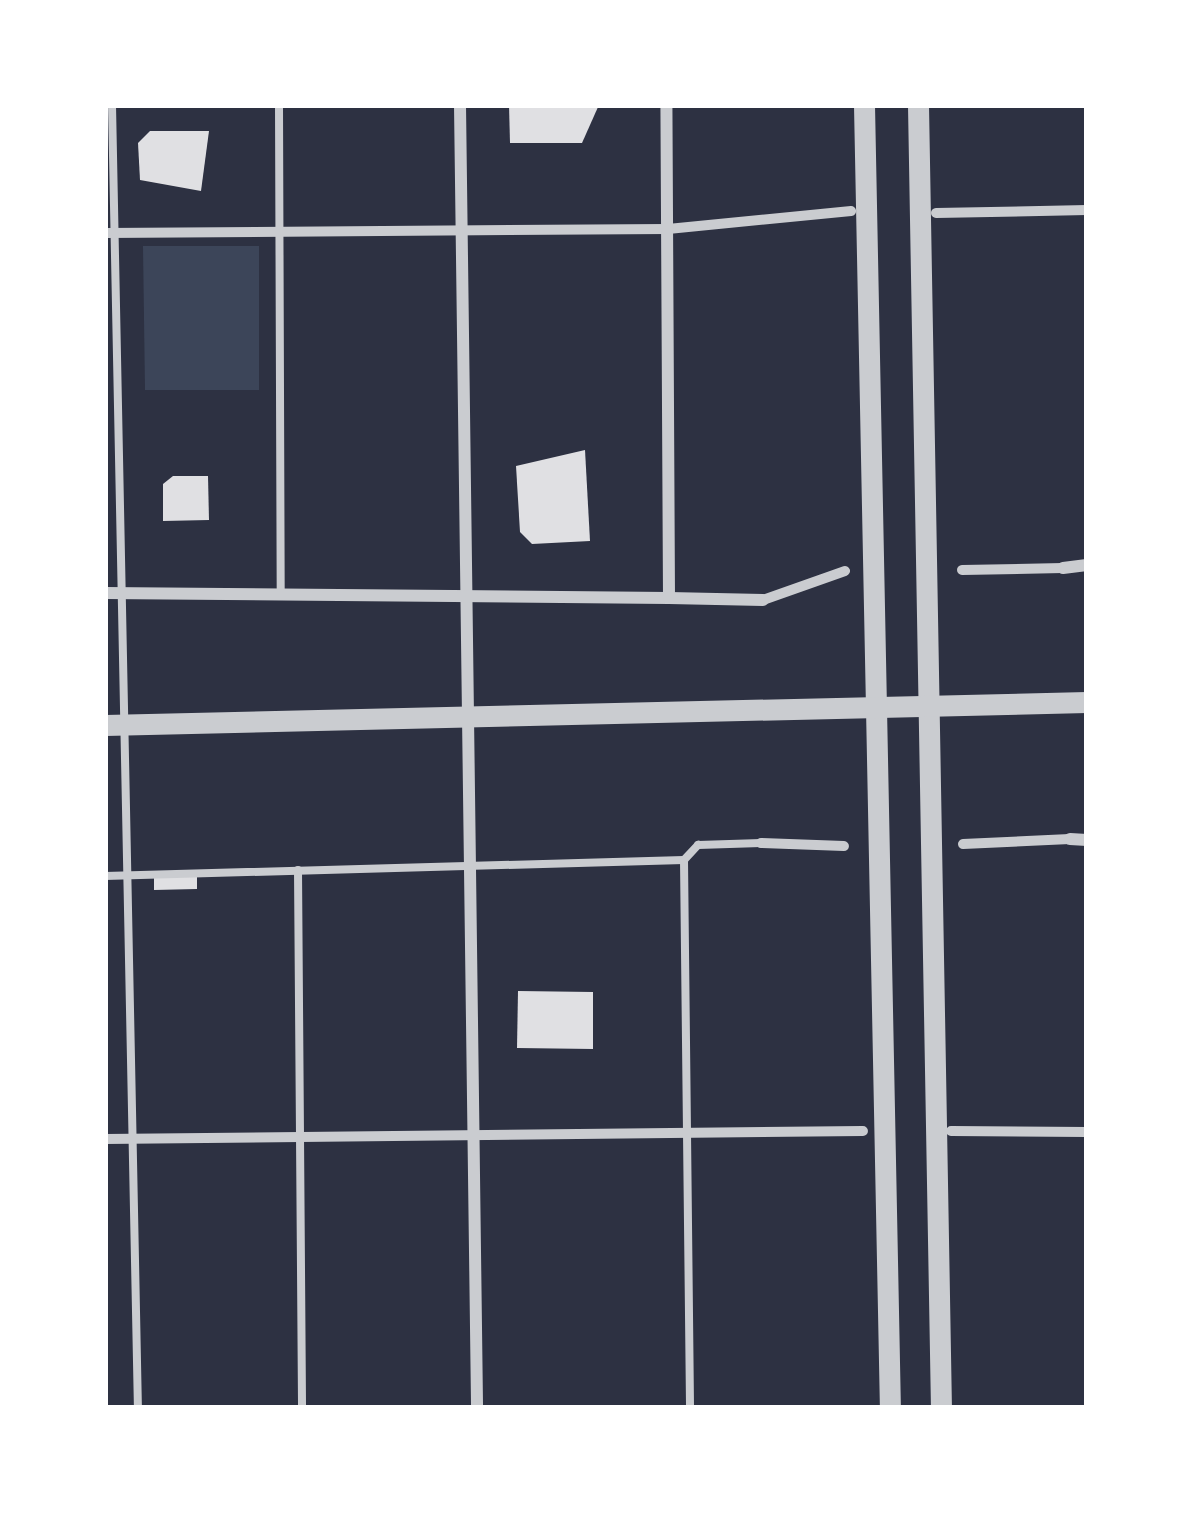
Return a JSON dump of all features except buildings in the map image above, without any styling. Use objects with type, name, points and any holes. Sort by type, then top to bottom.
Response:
[{"type":"street","points":[[460,105],[470,594],[467,719],[477,1408]]},
{"type":"street","points":[[665,105],[669,598]]},
{"type":"street","points":[[864,105],[890,1408]]},
{"type":"street","points":[[918,105],[941,1408]]},
{"type":"street","points":[[936,213],[1087,210]]},
{"type":"street","points":[[109,233],[668,229],[851,212]]},
{"type":"street","points":[[962,570],[1087,566]]},
{"type":"street","points":[[112,593],[281,590],[764,601],[845,571]]},
{"type":"street","points":[[112,725],[1087,702]]},
{"type":"street","points":[[963,844],[1087,840]]},
{"type":"street","points":[[761,843],[844,846]]},
{"type":"street","points":[[105,1139],[300,1132],[474,1137],[863,1131]]},
{"type":"street","points":[[951,1131],[1087,1132]]},
{"type":"lane","points":[[112,105],[112,725],[133,875],[138,1408]]},
{"type":"lane","points":[[279,105],[281,590]]},
{"type":"lane","points":[[690,1408],[684,860],[698,845],[761,843]]},
{"type":"lane","points":[[105,876],[684,860]]},
{"type":"lane","points":[[298,870],[302,1408]]},
{"type":"shaded area","points":[[143,246],[259,246],[259,390],[145,390]]}]
